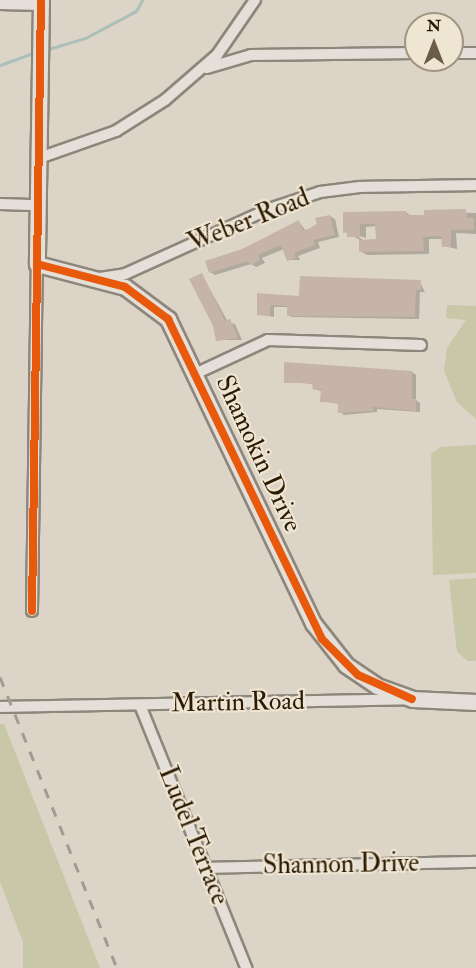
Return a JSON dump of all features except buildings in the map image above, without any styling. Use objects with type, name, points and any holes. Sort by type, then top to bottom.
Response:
[{"type":"street","points":[[199,73],[237,30],[255,0]]},
{"type":"street","points":[[0,4],[41,2],[32,611]]},
{"type":"street","points":[[39,158],[116,131],[199,73],[227,60],[251,55],[404,53]]},
{"type":"street","name":"Weber Road","points":[[100,278],[125,274],[269,208],[320,192],[360,187],[476,185]]},
{"type":"street","points":[[0,204],[38,205]]},
{"type":"street","name":"Shamokin Drive","points":[[37,264],[100,278],[125,287],[157,307],[178,332],[322,639],[358,675],[412,699]]},
{"type":"street","points":[[197,372],[268,340],[421,345]]},
{"type":"street","name":"Martin Road","points":[[0,707],[412,699],[476,702]]},
{"type":"street","name":"Ludel Terrace","points":[[140,705],[246,968]]},
{"type":"street","name":"Shannon Drive","points":[[206,868],[476,862]]},
{"type":"green space","points":[[447,305],[476,306],[476,419],[457,402],[444,371],[447,348],[466,320],[446,318]]},
{"type":"green space","points":[[476,445],[476,573],[433,575],[431,454],[440,447]]},
{"type":"green space","points":[[476,578],[476,661],[468,661],[457,652],[449,580]]},
{"type":"green space","points":[[0,724],[4,724],[100,968],[23,968],[23,942],[0,882]]},
{"type":"waterway","points":[[45,50],[85,38],[136,11],[142,0]]},
{"type":"waterway","points":[[0,65],[36,52]]},
{"type":"railway","points":[[0,677],[117,968]]},
{"type":"cycle path","points":[[32,611],[41,0]]},
{"type":"cycle path","points":[[37,264],[125,287],[168,319],[322,639],[358,675],[412,699]]}]
